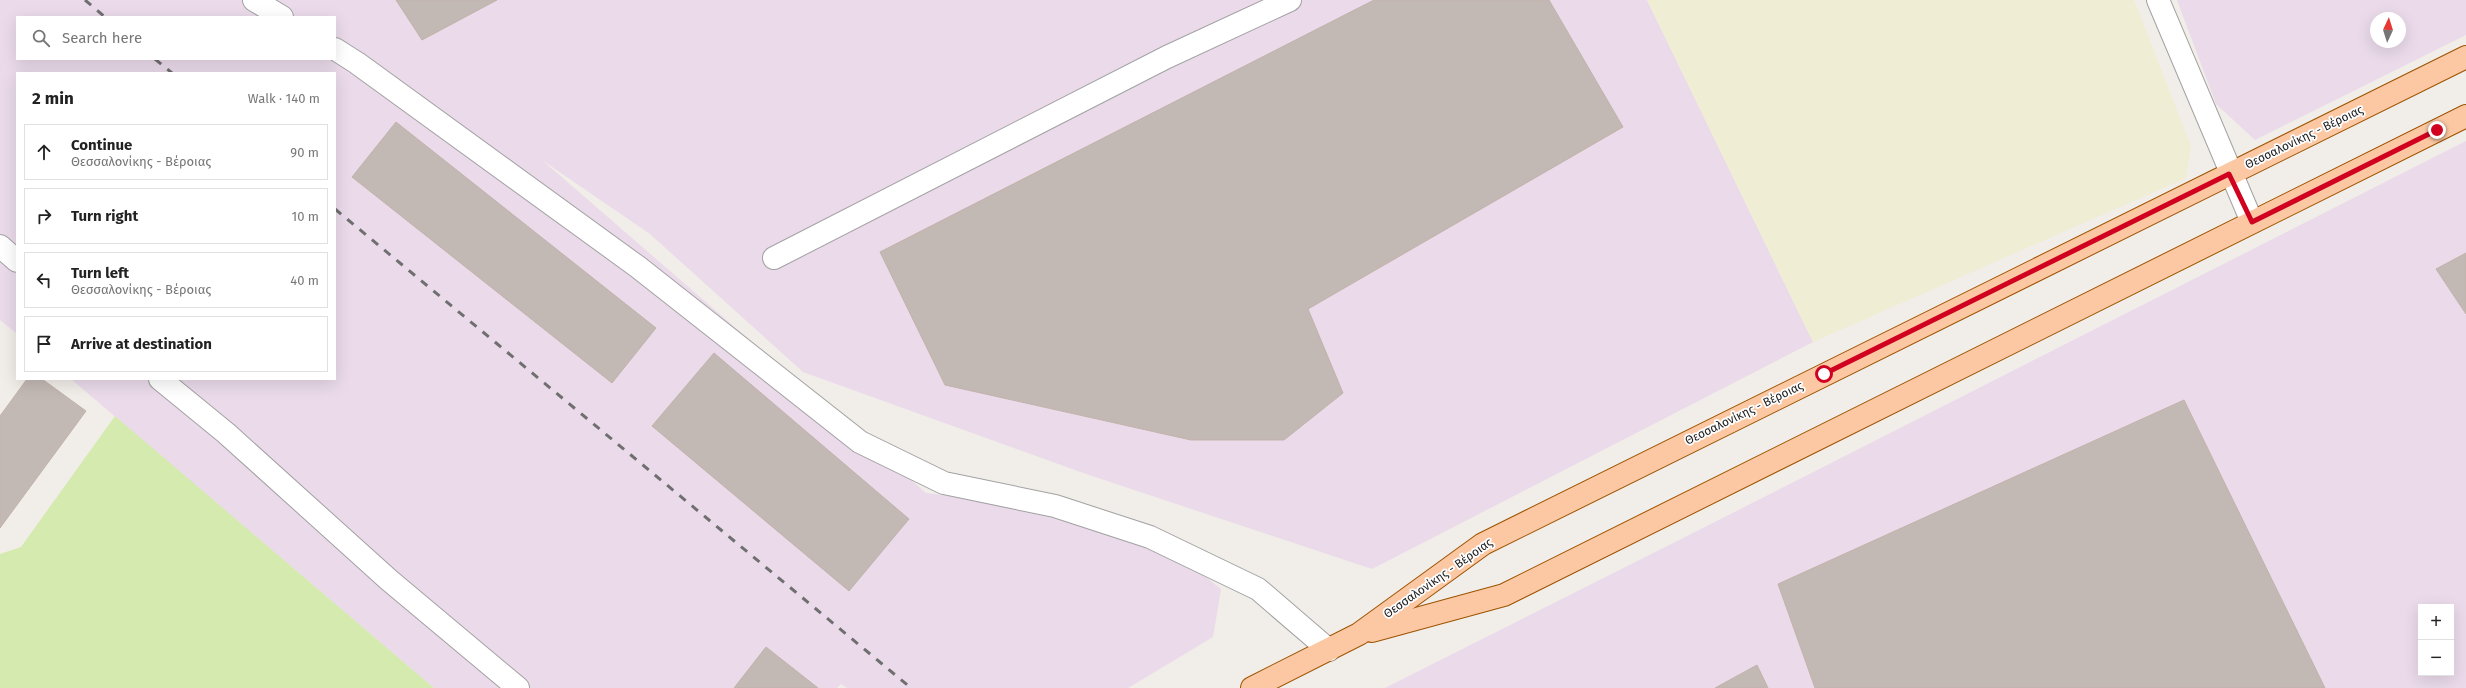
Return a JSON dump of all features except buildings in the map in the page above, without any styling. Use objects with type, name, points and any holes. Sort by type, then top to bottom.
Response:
[{"type":"main road","name":"Θεσσαλονίκης - Βέροιας","points":[[1252,688],[1359,634],[1483,544],[2466,57]]},
{"type":"main road","name":"Θεσσαλονίκης - Βέροιας","points":[[1359,634],[1504,595],[2466,116]]},
{"type":"street","points":[[254,0],[280,16]]},
{"type":"street","points":[[774,258],[1160,61],[1290,0]]},
{"type":"street","points":[[2158,0],[2229,174],[2252,222]]},
{"type":"street","points":[[336,50],[357,63],[638,267],[860,442],[944,483],[1055,506],[1150,537],[1258,589],[1328,650]]},
{"type":"street","points":[[0,246],[16,260]]},
{"type":"street","points":[[161,380],[226,433],[389,580],[518,688]]},
{"type":"shaded area","points":[[0,0],[1647,0],[1813,342],[1372,569],[1086,474],[803,372],[650,234],[542,160],[926,493],[1046,508],[1170,549],[1221,589],[1213,637],[1128,688],[847,688],[841,684],[837,688],[434,688],[72,380],[336,380],[336,72],[16,72],[16,333],[0,320]]},
{"type":"shaded area","points":[[1647,0],[2134,0],[2191,146],[2186,178],[1813,342]]},
{"type":"shaded area","points":[[2177,0],[2466,0],[2466,35],[2255,140],[2216,104]]},
{"type":"shaded area","points":[[2466,141],[2466,688],[1385,688],[1699,530]]},
{"type":"green space","points":[[115,416],[434,688],[0,688],[0,554],[21,547]]},
{"type":"railway","points":[[85,0],[104,16]]},
{"type":"railway","points":[[156,60],[171,72]]},
{"type":"railway","points":[[336,210],[911,688]]},
{"type":"route","points":[[1824,374],[2229,174],[2252,222],[2437,130]]}]
